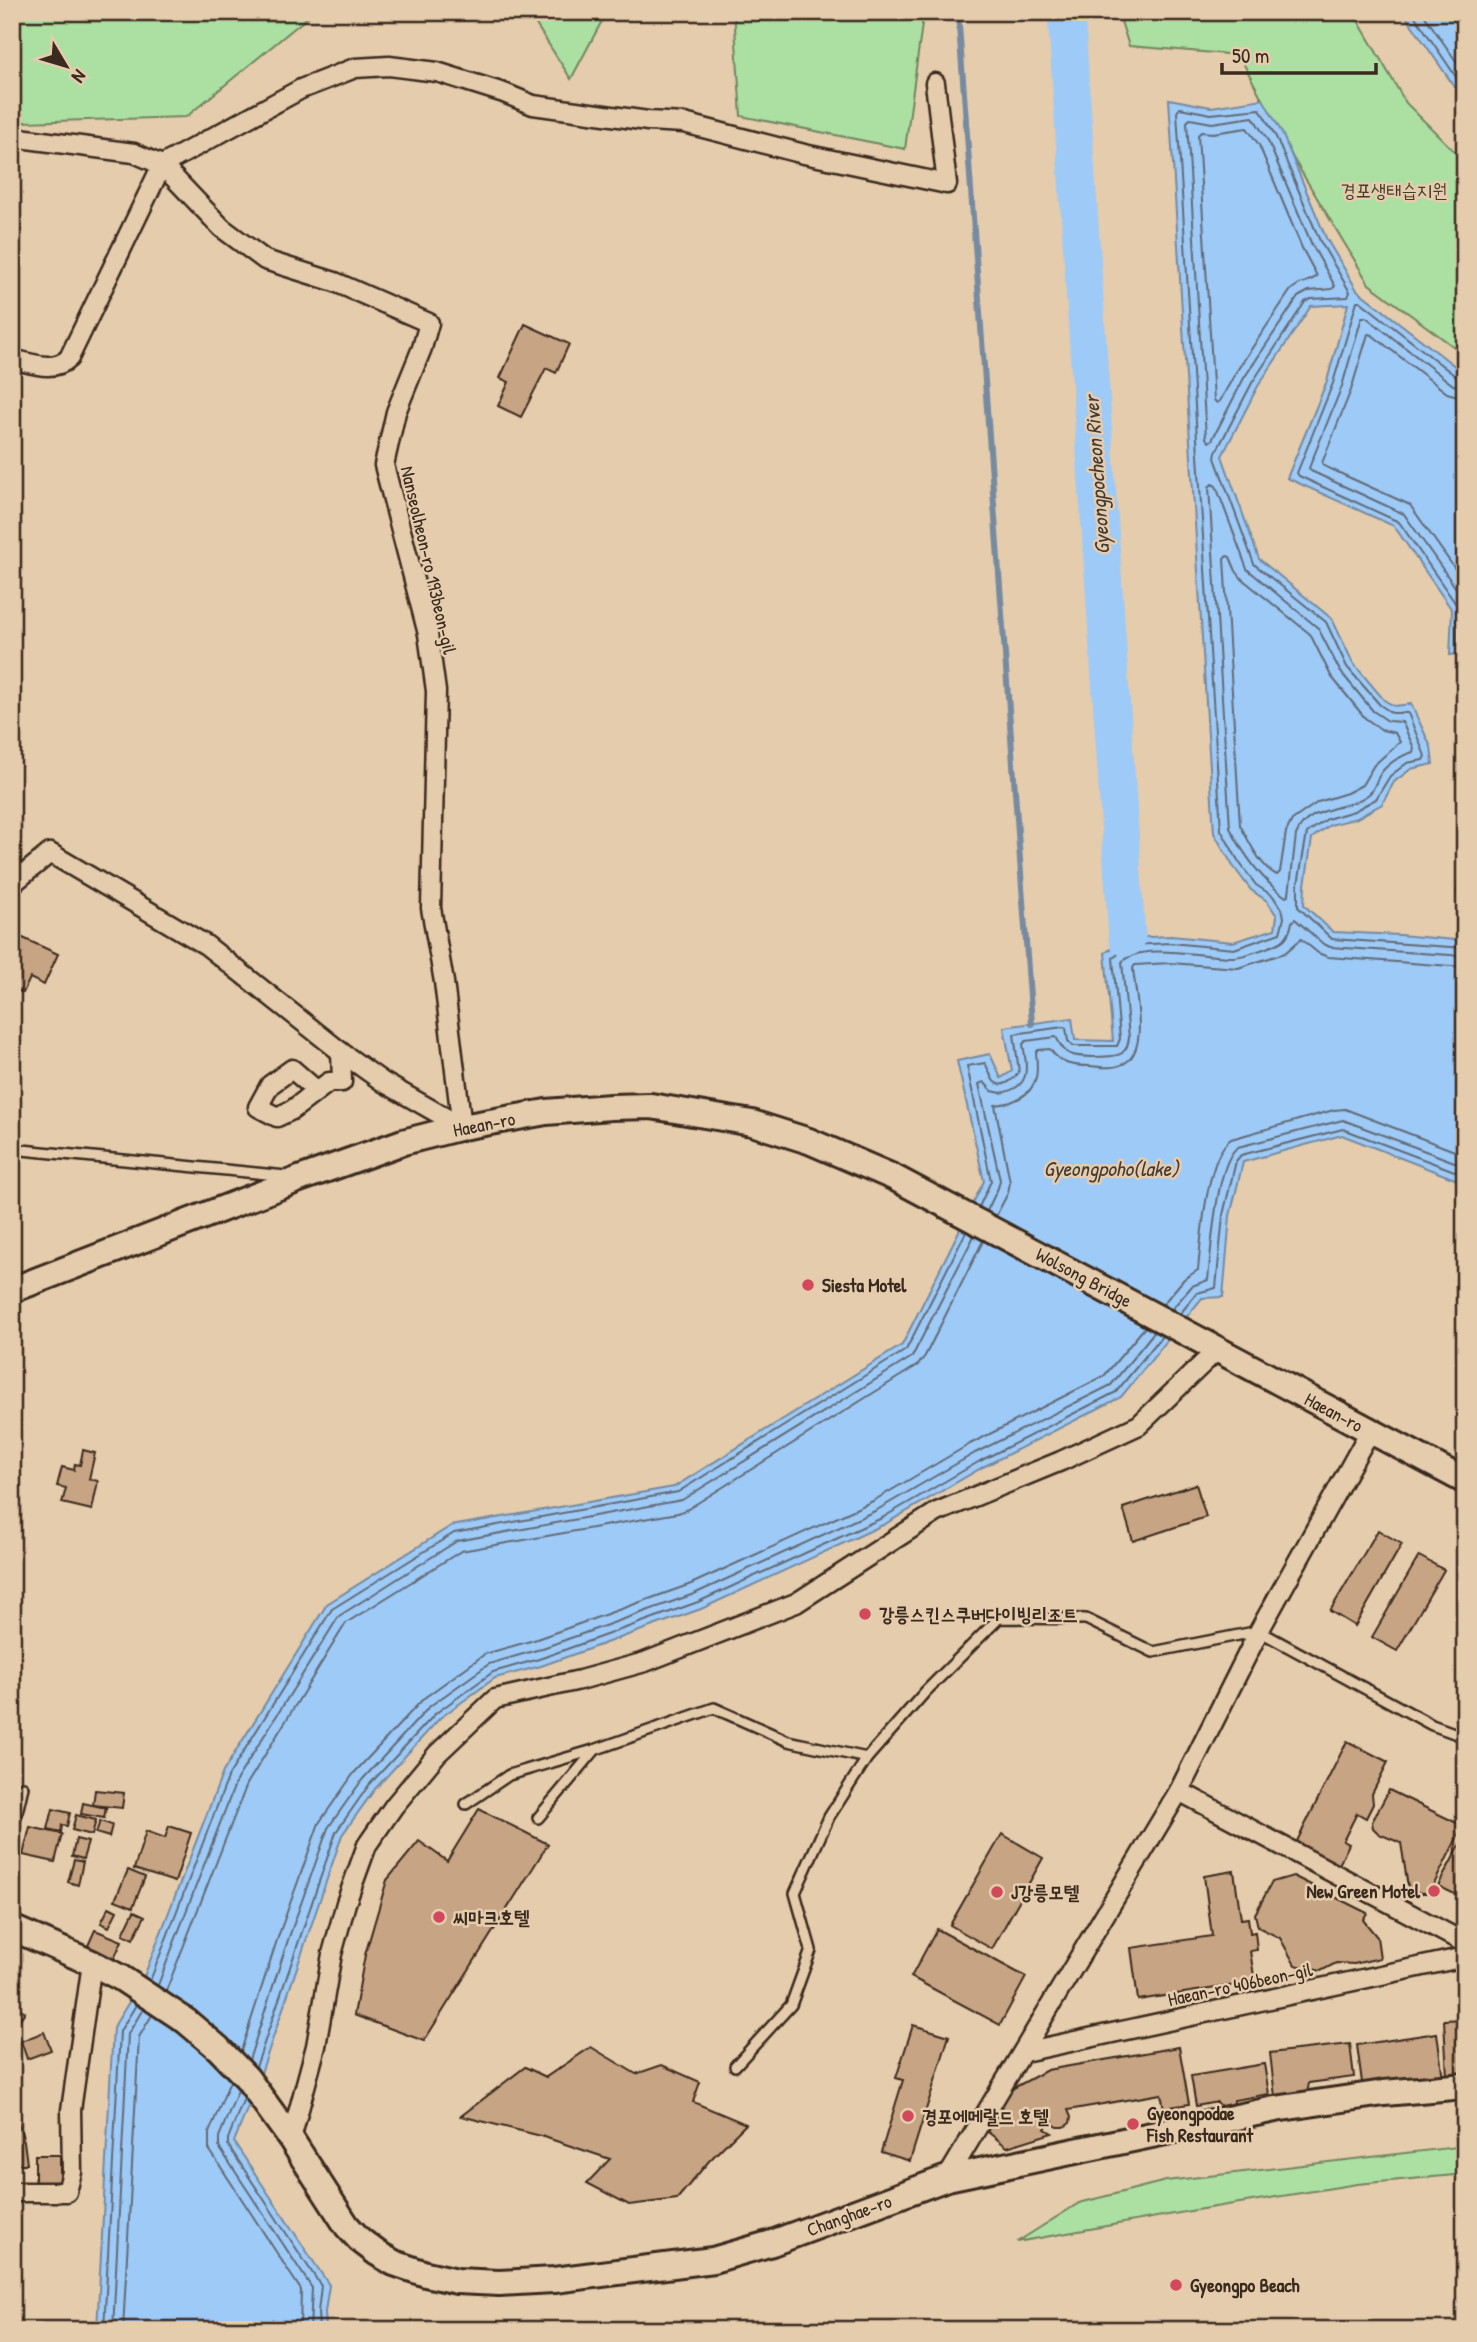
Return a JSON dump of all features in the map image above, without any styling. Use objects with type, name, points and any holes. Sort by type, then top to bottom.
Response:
[{"type":"street","points":[[12,359],[46,366],[62,365],[69,358],[162,165],[301,89],[355,68],[389,66],[437,72],[533,105],[648,121],[684,122],[804,154],[947,184],[935,83]]},
{"type":"street","name":"Nanseolheon-ro 193beon-gil","points":[[12,137],[134,153],[162,165],[222,228],[265,260],[335,282],[429,323],[422,348],[396,412],[384,465],[428,635],[436,691],[431,908],[444,982],[462,1127]]},
{"type":"street","points":[[12,884],[50,853],[206,945],[383,1082],[462,1127]]},
{"type":"street","points":[[316,1090],[329,1082],[342,1082],[341,1052]]},
{"type":"street","name":"Haean-ro","points":[[12,1290],[403,1142],[462,1127],[546,1112],[651,1106],[752,1123],[809,1141],[893,1177],[963,1213]]},
{"type":"street","name":"Wolsong Bridge","points":[[963,1213],[1211,1345]]},
{"type":"street","points":[[291,2139],[316,2046],[332,1954],[346,1903],[367,1845],[394,1806],[437,1754],[495,1699],[645,1662],[796,1603],[937,1512],[1061,1461],[1139,1424],[1211,1345]]},
{"type":"street","name":"Haean-ro","points":[[1211,1345],[1465,1480]]},
{"type":"street","points":[[947,2178],[1180,1791],[1259,1631],[1370,1431]]},
{"type":"street","points":[[1180,1791],[1465,1943]]},
{"type":"street","points":[[12,1928],[92,1963],[71,2110],[72,2172],[67,2192],[12,2192]]},
{"type":"street","name":"Haean-ro 406beon-gil","points":[[1024,2052],[1465,1957]]},
{"type":"street","name":"Changhae-ro","points":[[92,1963],[121,1978],[186,2021],[218,2048],[247,2078],[291,2139],[347,2226],[360,2239],[394,2263],[457,2281],[499,2283],[554,2280],[713,2260],[772,2243],[947,2178],[1275,2109],[1384,2093],[1465,2085]]},
{"type":"lane","points":[[12,1149],[302,1178]]},
{"type":"lane","points":[[735,2066],[791,2005],[811,1950],[795,1893],[829,1817],[867,1758],[926,1691],[999,1618],[1086,1619],[1153,1652],[1259,1631],[1432,1725],[1465,1737]]},
{"type":"lane","points":[[466,1804],[509,1775],[597,1749],[714,1708],[788,1741],[867,1758]]},
{"type":"lane","points":[[538,1818],[597,1749]]},
{"type":"lane","points":[[12,1854],[15,1821],[23,1787]]},
{"type":"green space","points":[[12,12],[314,12],[186,117],[22,122],[12,119]]},
{"type":"green space","points":[[528,12],[603,12],[604,17],[571,79]]},
{"type":"green space","points":[[734,12],[921,12],[923,17],[905,149],[741,116]]},
{"type":"green space","name":"경포생태습지원","points":[[1118,12],[1353,12],[1406,103],[1465,162],[1465,355],[1369,284],[1293,158],[1239,55],[1129,46]]},
{"type":"green space","points":[[1465,866],[1465,923],[1457,891]]},
{"type":"green space","points":[[1465,2146],[1465,2174],[1357,2184],[1017,2242],[1079,2203],[1166,2181]]},
{"type":"water","points":[[1403,12],[1465,12],[1465,102]]},
{"type":"water","name":"Gyeongpoho(lake)","points":[[1169,99],[1211,107],[1263,99],[1282,133],[1326,238],[1357,290],[1465,374],[1464,653],[1450,655],[1452,610],[1394,526],[1287,478],[1327,381],[1348,304],[1311,306],[1258,386],[1222,456],[1259,559],[1332,619],[1353,663],[1384,700],[1394,706],[1411,704],[1431,747],[1433,764],[1411,769],[1394,782],[1382,804],[1357,818],[1330,825],[1312,838],[1304,905],[1333,932],[1465,941],[1465,1183],[1342,1135],[1243,1162],[1230,1216],[1223,1297],[1202,1298],[1121,1397],[983,1467],[885,1524],[701,1609],[541,1666],[495,1678],[440,1718],[375,1789],[342,1835],[259,2079],[234,2142],[329,2285],[325,2312],[326,2330],[97,2330],[113,2028],[143,1979],[223,1772],[327,1604],[451,1526],[674,1487],[902,1345],[984,1181],[957,1061],[990,1054],[1001,1078],[1012,1071],[1004,1027],[1072,1018],[1075,1040],[1113,1041],[1105,953],[1127,938],[1171,936],[1233,942],[1275,929],[1277,916],[1267,901],[1251,890],[1214,833]]},
{"type":"building","points":[[525,324],[569,344],[556,373],[546,368],[521,417],[498,406],[509,382],[500,378]]},
{"type":"building","points":[[12,933],[58,954],[44,985],[30,978],[23,993],[12,988]]},
{"type":"building","points":[[83,1450],[95,1453],[89,1479],[98,1481],[92,1510],[62,1503],[66,1488],[57,1486],[62,1467],[74,1470],[75,1464],[80,1465]]},
{"type":"building","points":[[1196,1484],[1206,1517],[1133,1541],[1123,1508]]},
{"type":"building","points":[[1378,1530],[1402,1544],[1355,1626],[1330,1611]]},
{"type":"building","points":[[1419,1556],[1444,1570],[1397,1651],[1372,1637]]},
{"type":"building","points":[[1347,1741],[1388,1762],[1372,1794],[1373,1804],[1366,1818],[1357,1813],[1343,1841],[1349,1844],[1339,1865],[1296,1843]]},
{"type":"building","points":[[95,1790],[124,1793],[122,1808],[93,1805]]},
{"type":"building","points":[[1389,1790],[1463,1826],[1433,1886],[1426,1893],[1408,1887],[1401,1843],[1379,1834],[1373,1828],[1372,1822]]},
{"type":"building","points":[[83,1803],[106,1808],[104,1818],[81,1814]]},
{"type":"building","points":[[53,1809],[70,1813],[67,1826],[62,1825],[61,1832],[48,1829]]},
{"type":"building","name":"씨마크호텔","points":[[479,1809],[548,1844],[424,2041],[354,2015],[365,1955],[387,1880],[419,1841],[447,1861]]},
{"type":"building","points":[[76,1815],[96,1820],[92,1835],[72,1830]]},
{"type":"building","points":[[100,1821],[112,1825],[109,1837],[96,1833]]},
{"type":"building","points":[[169,1826],[191,1833],[175,1882],[134,1869],[146,1831],[165,1838]]},
{"type":"building","points":[[30,1827],[62,1834],[55,1862],[23,1855]]},
{"type":"building","name":"J강릉모텔","points":[[1002,1834],[1043,1858],[992,1949],[950,1925]]},
{"type":"building","points":[[1465,1835],[1465,1899],[1438,1886]]},
{"type":"building","points":[[76,1839],[88,1842],[83,1859],[72,1856]]},
{"type":"building","points":[[74,1860],[83,1862],[78,1885],[68,1882]]},
{"type":"building","points":[[128,1870],[145,1877],[133,1907],[115,1900]]},
{"type":"building","points":[[1234,1871],[1241,1919],[1248,1918],[1250,1933],[1255,1932],[1257,1950],[1250,1951],[1255,1982],[1138,2000],[1131,1948],[1212,1936],[1204,1876]]},
{"type":"building","points":[[1293,1876],[1367,1913],[1363,1920],[1377,1937],[1380,1958],[1354,1964],[1336,1963],[1321,1971],[1295,1965],[1280,1938],[1258,1927],[1255,1914],[1272,1882]]},
{"type":"building","points":[[109,1907],[117,1911],[109,1927],[101,1923]]},
{"type":"building","points":[[134,1911],[145,1916],[133,1939],[123,1934]]},
{"type":"building","points":[[937,1929],[1026,1977],[1000,2025],[911,1977]]},
{"type":"building","points":[[95,1930],[122,1941],[113,1961],[86,1950]]},
{"type":"building","points":[[12,2003],[25,2012],[12,2030]]},
{"type":"building","points":[[1465,2019],[1465,2076],[1447,2077],[1444,2020]]},
{"type":"building","name":"경포에메랄드 호텔","points":[[913,2025],[949,2036],[910,2161],[881,2152],[903,2080],[896,2078]]},
{"type":"building","points":[[44,2032],[51,2050],[27,2059],[21,2041]]},
{"type":"building","points":[[1437,2033],[1443,2079],[1363,2090],[1357,2045]]},
{"type":"building","points":[[1350,2044],[1354,2077],[1309,2083],[1307,2093],[1275,2097],[1270,2053]]},
{"type":"building","points":[[591,2047],[636,2074],[662,2065],[700,2082],[693,2102],[746,2124],[709,2161],[677,2199],[629,2205],[587,2183],[610,2159],[541,2136],[461,2116],[525,2067],[546,2077]]},
{"type":"building","points":[[1179,2047],[1189,2104],[1164,2108],[1161,2094],[1068,2110],[1070,2123],[1064,2127],[1053,2124],[1052,2117],[1045,2129],[1052,2133],[1007,2147],[984,2129],[1008,2091],[1047,2070]]},
{"type":"building","points":[[1264,2064],[1269,2094],[1234,2100],[1233,2106],[1223,2108],[1217,2102],[1196,2106],[1191,2076]]},
{"type":"building","points":[[12,2102],[24,2141],[27,2164],[12,2164]]},
{"type":"building","points":[[35,2155],[60,2155],[60,2182],[35,2183]]},
{"type":"waterway","points":[[958,12],[1032,1024]]},
{"type":"waterway","name":"Gyeongpocheon River","points":[[1066,12],[1127,938]]},
{"type":"place","name":"Siesta Motel","points":[[808,1285]]},
{"type":"place","name":"강릉스킨스쿠버다이빙리조트","points":[[865,1614]]},
{"type":"place","name":"New Green Motel","points":[[1434,1891]]},
{"type":"place","name":"J강릉모텔","points":[[997,1892]]},
{"type":"place","name":"씨마크호텔","points":[[439,1917]]},
{"type":"place","name":"경포에메랄드 호텔","points":[[908,2116]]},
{"type":"place","name":"Gyeongpodae Fish Restaurant","points":[[1133,2124]]},
{"type":"place","name":"Gyeongpo Beach","points":[[1176,2285]]}]
